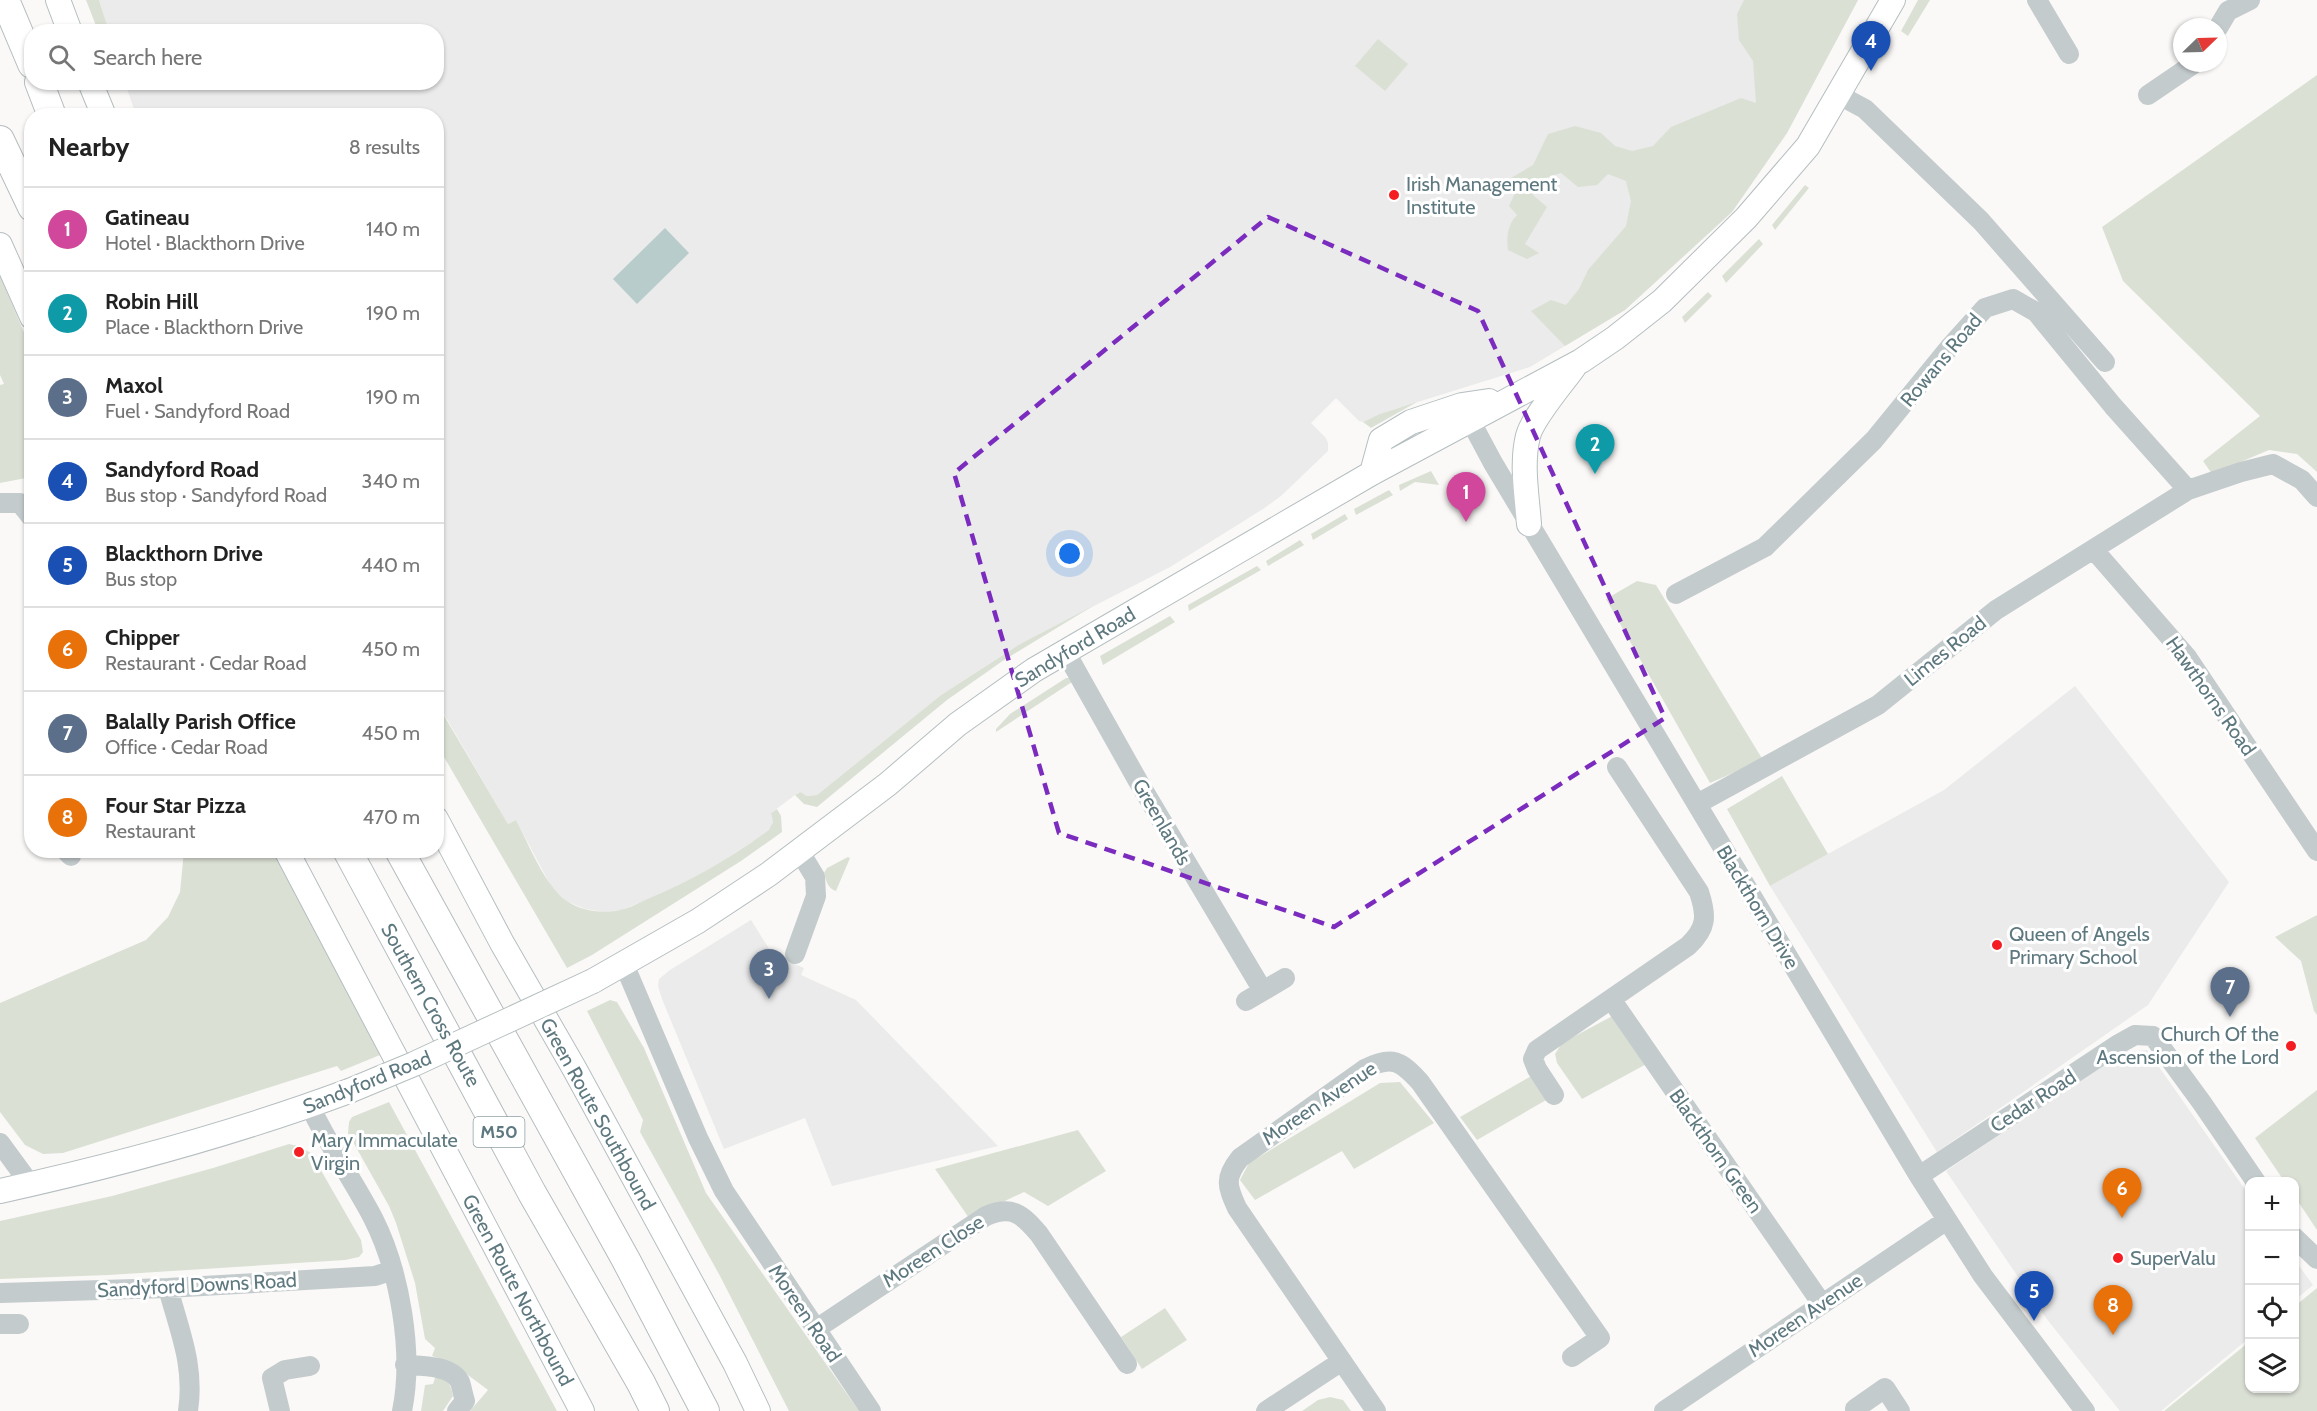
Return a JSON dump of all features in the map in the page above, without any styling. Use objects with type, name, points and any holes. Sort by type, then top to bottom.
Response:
[{"type":"highway","points":[[5,0],[24,45]]},
{"type":"highway","points":[[42,90],[49,108]]},
{"type":"highway","points":[[0,140],[24,190]]},
{"type":"highway","name":"Southern Cross Route","points":[[351,858],[532,1192],[655,1411]]},
{"type":"highway","name":"M50","points":[[403,858],[626,1260],[705,1411]]},
{"type":"highway","points":[[532,1192],[555,1252],[634,1411]]},
{"type":"main road","points":[[58,0],[67,24]]},
{"type":"main road","name":"Sandyford Road","points":[[0,1191],[116,1164],[310,1106],[350,1091],[593,981],[698,921],[800,852],[888,784],[958,724],[997,695],[1065,651],[1372,473],[1578,363],[1615,338],[1662,301],[1746,218],[1808,146],[1893,0]]},
{"type":"main road","points":[[93,90],[101,108]]},
{"type":"main road","points":[[0,245],[24,299]]},
{"type":"main road","points":[[1529,524],[1526,468],[1528,435],[1543,410],[1578,363]]},
{"type":"main road","name":"Sandyford Road","points":[[1372,473],[1381,440],[1411,422],[1462,405],[1514,396]]},
{"type":"main road","name":"Green Route Southbound","points":[[444,834],[735,1363],[758,1411]]},
{"type":"main road","name":"Green Route Northbound","points":[[290,858],[582,1411]]},
{"type":"street","points":[[2037,0],[2069,54]]},
{"type":"street","points":[[2225,5],[2250,0]]},
{"type":"street","points":[[2148,95],[2182,72]]},
{"type":"street","points":[[1839,95],[1864,108],[1981,221],[2105,362]]},
{"type":"street","name":"Rowans Road","points":[[1676,594],[1765,547],[1874,440],[1949,348],[1985,308],[2013,299],[2036,312],[2113,406],[2188,490]]},
{"type":"street","name":"Blackthorn Drive","points":[[1470,420],[1529,524],[1919,1176],[1983,1276],[2085,1411]]},
{"type":"street","name":"Limes Road","points":[[1697,804],[1878,705],[1996,610],[2188,490],[2273,464],[2302,480],[2317,497]]},
{"type":"street","points":[[0,503],[20,503],[24,508]]},
{"type":"street","name":"Hawthorns Road","points":[[2094,550],[2187,657],[2317,850]]},
{"type":"street","name":"Greenlands","points":[[1065,651],[1255,996],[1285,978]]},
{"type":"street","points":[[1554,1095],[1533,1059],[1537,1050],[1688,946],[1699,935],[1704,922],[1704,907],[1699,892],[1617,767]]},
{"type":"street","points":[[795,954],[816,896],[815,877],[800,852]]},
{"type":"street","name":"Moreen Road","points":[[624,964],[714,1172],[739,1215],[871,1411]]},
{"type":"street","name":"Blackthorn Green","points":[[1611,999],[1822,1304]]},
{"type":"street","name":"Cedar Road","points":[[1919,1176],[2135,1035],[2152,1036],[2202,1102],[2253,1177]]},
{"type":"street","name":"Moreen Avenue","points":[[1376,1411],[1238,1208],[1228,1189],[1230,1171],[1254,1146],[1380,1061],[1396,1061],[1420,1082],[1600,1338],[1572,1357]]},
{"type":"street","points":[[310,1106],[328,1145],[374,1220],[393,1270],[404,1331],[405,1400],[402,1411]]},
{"type":"street","points":[[0,1143],[30,1184]]},
{"type":"street","name":"Moreen Close","points":[[816,1329],[986,1216],[999,1210],[1014,1211],[1028,1221],[1039,1234],[1127,1364]]},
{"type":"street","name":"Moreen Avenue","points":[[1664,1411],[1947,1220]]},
{"type":"street","points":[[2299,1241],[2317,1259]]},
{"type":"street","name":"Sandyford Downs Road","points":[[0,1293],[168,1288],[375,1276],[393,1270]]},
{"type":"street","points":[[168,1288],[189,1363],[189,1411]]},
{"type":"street","points":[[1266,1411],[1342,1361]]},
{"type":"street","points":[[405,1365],[429,1366],[452,1374],[459,1381],[465,1401],[457,1411]]},
{"type":"street","points":[[280,1411],[272,1378],[285,1370],[310,1366]]},
{"type":"street","points":[[1855,1408],[1885,1388],[1900,1411]]},
{"type":"highlighted area","points":[[1268,217],[1478,311],[1665,718],[1334,927],[1059,833],[954,473]]},
{"type":"shaded area","points":[[86,0],[99,0],[107,24],[95,24]]},
{"type":"shaded area","points":[[99,0],[1858,0],[1787,133],[1732,212],[1625,310],[1530,367],[1389,411],[1363,422],[1359,421],[1336,398],[1311,423],[1326,438],[1328,451],[1281,496],[1263,509],[1170,567],[1020,644],[941,695],[817,795],[807,796],[799,792],[771,813],[773,821],[770,830],[712,868],[666,892],[621,910],[604,912],[586,909],[568,902],[552,888],[516,820],[508,824],[444,714],[444,108],[134,108],[127,90],[444,90],[444,24],[107,24]]},
{"type":"shaded area","points":[[1744,0],[1858,0],[1787,133],[1732,212],[1625,310],[1565,346],[1531,311],[1551,300],[1566,305],[1579,289],[1588,270],[1626,226],[1631,201],[1626,181],[1608,174],[1597,185],[1578,187],[1561,173],[1542,179],[1533,195],[1547,207],[1525,244],[1539,253],[1527,259],[1508,250],[1508,231],[1517,215],[1509,206],[1516,191],[1511,178],[1533,165],[1548,134],[1575,126],[1601,133],[1615,146],[1632,151],[1653,146],[1671,127],[1741,98],[1756,103],[1753,61],[1739,40],[1737,14]]},
{"type":"shaded area","points":[[1918,0],[1930,0],[1908,36],[1901,31]]},
{"type":"shaded area","points":[[1378,39],[1408,64],[1385,91],[1355,66]]},
{"type":"shaded area","points":[[2317,75],[2317,472],[2297,454],[2269,450],[2212,474],[2203,461],[2260,416],[2123,281],[2102,227]]},
{"type":"shaded area","points":[[1805,185],[1809,188],[1775,230],[1772,225]]},
{"type":"shaded area","points":[[665,228],[689,253],[637,304],[613,279]]},
{"type":"shaded area","points":[[1759,239],[1763,244],[1726,283],[1722,276]]},
{"type":"shaded area","points":[[0,276],[24,333],[24,478],[0,483],[0,385],[4,384],[0,375]]},
{"type":"shaded area","points":[[1708,292],[1712,296],[1685,323],[1682,317]]},
{"type":"shaded area","points":[[1417,402],[1371,428],[1363,422],[1380,414]]},
{"type":"shaded area","points":[[1431,471],[1439,485],[1415,482],[1400,491],[1399,485]]},
{"type":"shaded area","points":[[1389,490],[1393,495],[1356,515],[1354,509]]},
{"type":"shaded area","points":[[1345,514],[1348,519],[1313,540],[1311,534]]},
{"type":"shaded area","points":[[1300,540],[1304,545],[1268,566],[1266,561]]},
{"type":"shaded area","points":[[1257,566],[1261,570],[1189,611],[1188,605]]},
{"type":"shaded area","points":[[1637,581],[1656,585],[1763,760],[1710,783],[1606,599]]},
{"type":"shaded area","points":[[1093,606],[1004,660],[947,700],[817,807],[804,804],[795,795],[800,792],[807,796],[817,795],[941,695],[1020,644]]},
{"type":"shaded area","points":[[1170,616],[1175,622],[1103,665],[1100,656]]},
{"type":"shaded area","points":[[1066,678],[1072,682],[996,732],[996,729],[1010,714]]},
{"type":"shaded area","name":"Queen of Angels Primary School","points":[[2075,686],[2229,882],[2148,1005],[1937,1152],[1770,886],[1944,790]]},
{"type":"shaded area","points":[[444,716],[508,824],[516,820],[551,885],[567,901],[585,909],[599,912],[620,910],[681,884],[726,859],[769,830],[773,822],[771,813],[777,809],[781,816],[782,832],[741,861],[592,955],[567,968],[444,757]]},
{"type":"shaded area","points":[[1782,776],[1828,854],[1770,886],[1727,809]]},
{"type":"shaded area","points":[[183,858],[277,858],[380,1055],[341,1071],[337,1066],[63,1153],[43,1154],[25,1145],[0,1112],[0,1003],[146,940],[168,917],[180,892]]},
{"type":"shaded area","points":[[850,858],[836,891],[833,890],[826,881],[824,873],[827,868]]},
{"type":"shaded area","points":[[2317,915],[2317,1015],[2301,961],[2275,937]]},
{"type":"shaded area","points":[[751,920],[773,955],[804,968],[801,975],[856,1000],[998,1146],[832,1186],[805,1118],[724,1149],[658,986],[659,979],[670,970]]},
{"type":"shaded area","points":[[610,1000],[617,1002],[644,1048],[706,1193],[859,1411],[789,1411],[720,1276],[640,1132],[643,1120],[587,1011]]},
{"type":"shaded area","points":[[1618,1013],[1652,1061],[1582,1099],[1557,1063],[1555,1054],[1562,1043]]},
{"type":"shaded area","points":[[2147,1050],[2245,1189],[2245,1341],[2161,1411],[2120,1411],[2046,1318],[1946,1171],[2123,1052]]},
{"type":"shaded area","points":[[1533,1075],[1548,1099],[1477,1140],[1460,1117]]},
{"type":"shaded area","points":[[1400,1082],[1434,1123],[1354,1169],[1342,1151],[1255,1200],[1240,1180],[1249,1163],[1380,1083]]},
{"type":"shaded area","points":[[2317,1090],[2317,1230],[2299,1203],[2299,1177],[2281,1177],[2255,1138]]},
{"type":"shaded area","points":[[389,1102],[557,1411],[470,1411],[488,1390],[452,1363],[432,1356],[435,1348],[425,1339],[415,1283],[396,1223],[389,1206],[348,1133],[352,1117]]},
{"type":"shaded area","points":[[1078,1130],[1106,1171],[1048,1206],[1024,1192],[969,1218],[935,1169]]},
{"type":"shaded area","points":[[289,1144],[311,1153],[361,1240],[363,1252],[359,1257],[345,1260],[109,1275],[0,1279],[0,1221],[112,1196]]},
{"type":"shaded area","points":[[2299,1266],[2313,1285],[2299,1297]]},
{"type":"shaded area","points":[[2317,1288],[2317,1411],[2164,1411],[2245,1345],[2245,1393],[2299,1393],[2299,1303]]},
{"type":"shaded area","points":[[1165,1308],[1187,1340],[1142,1369],[1121,1337]]},
{"type":"shaded area","points":[[436,1375],[448,1382],[453,1396],[443,1411],[421,1411],[425,1385],[433,1384]]},
{"type":"shaded area","points":[[1330,1397],[1343,1400],[1351,1411],[1302,1411],[1318,1400]]},
{"type":"place","name":"Sandyford Road","points":[[1871,71]]},
{"type":"place","name":"Irish Management Institute","points":[[1394,195]]},
{"type":"place","name":"Robin Hill","points":[[1595,474]]},
{"type":"place","name":"Gatineau","points":[[1466,522]]},
{"type":"place","name":"Queen of Angels Primary School","points":[[1997,945]]},
{"type":"place","name":"Maxol","points":[[769,999]]},
{"type":"place","name":"Balally Parish Office","points":[[2230,1017]]},
{"type":"place","name":"Church Of the Ascension of the Lord","points":[[2291,1046]]},
{"type":"place","name":"Mary Immaculate Virgin","points":[[299,1152]]},
{"type":"place","name":"Chipper","points":[[2122,1218]]},
{"type":"place","name":"SuperValu","points":[[2118,1258]]},
{"type":"place","name":"Blackthorn Drive","points":[[2034,1321]]},
{"type":"place","name":"Four Star Pizza","points":[[2113,1335]]}]
